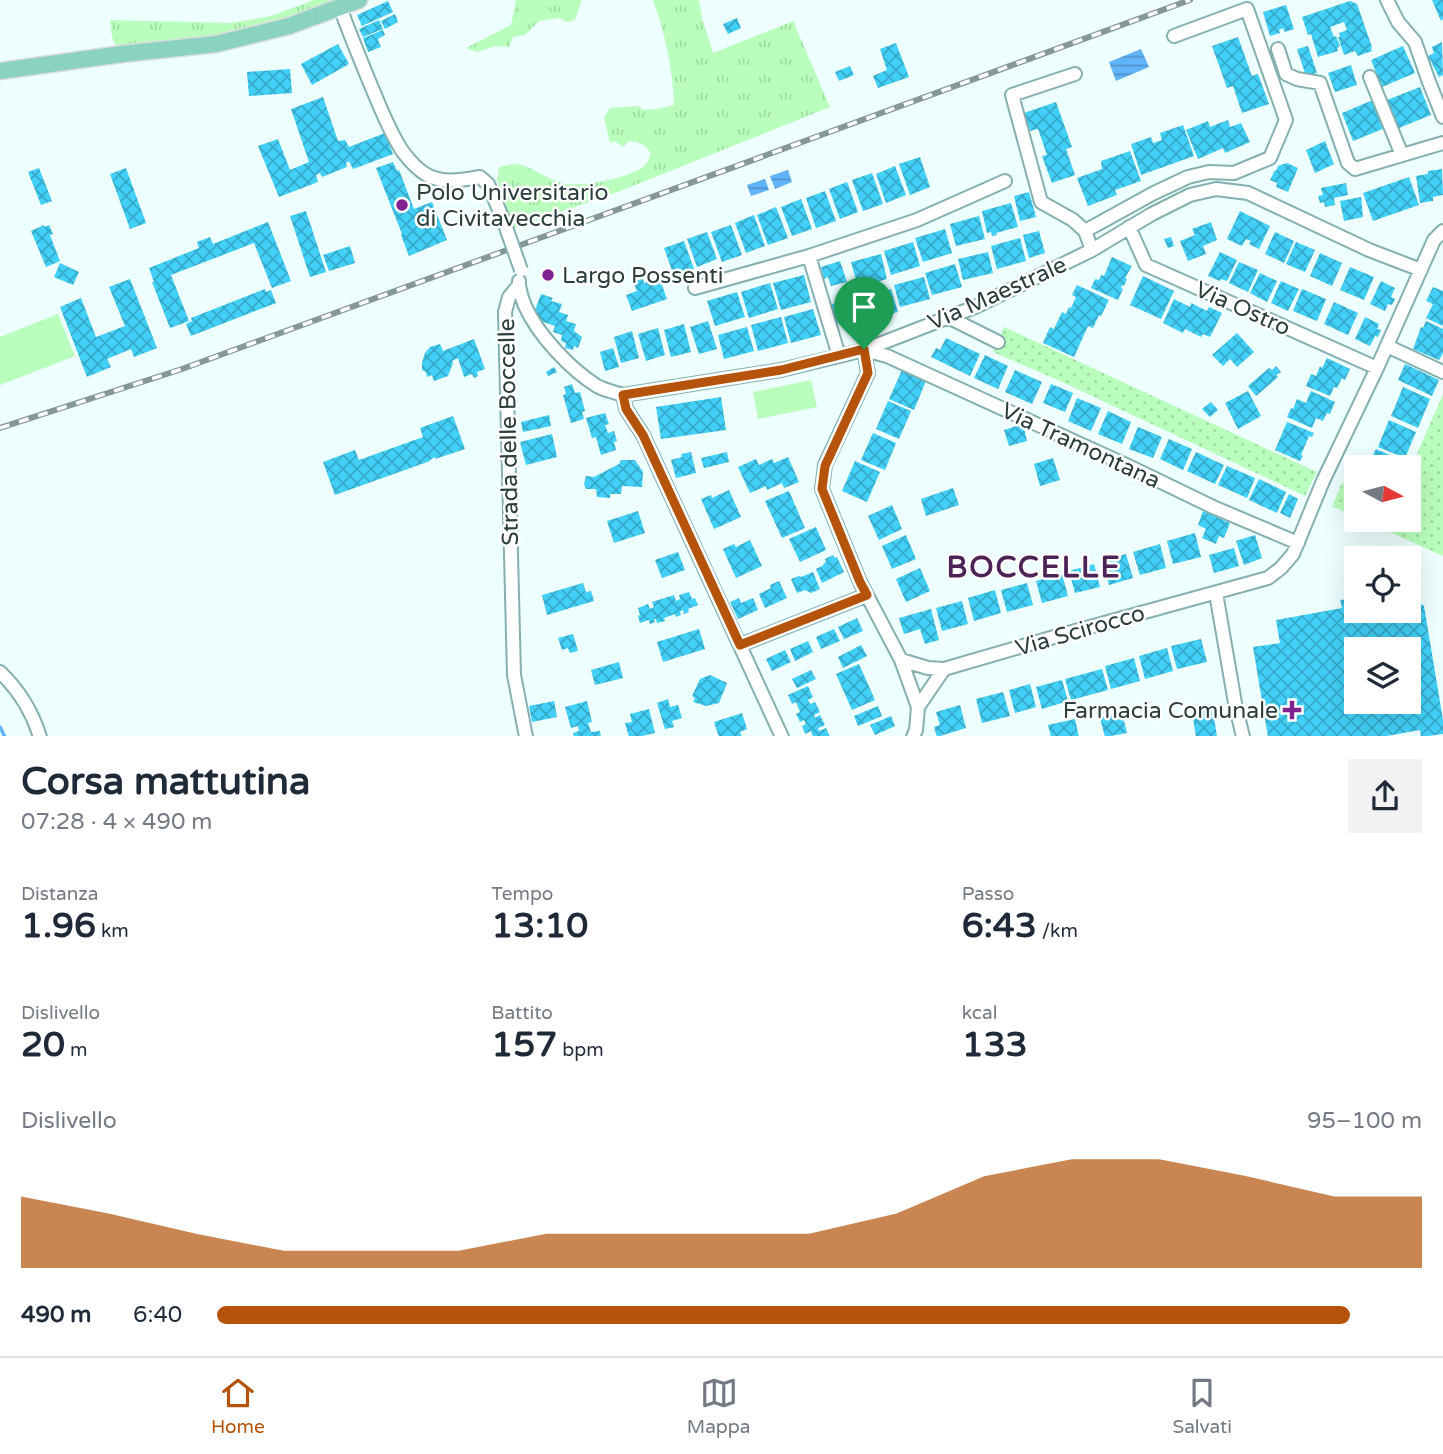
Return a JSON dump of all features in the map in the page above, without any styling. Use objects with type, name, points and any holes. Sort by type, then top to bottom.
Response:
[{"type":"main road","points":[[0,71],[216,44],[289,26],[359,0]]},
{"type":"street","points":[[1387,0],[1398,22],[1415,42],[1443,117]]},
{"type":"street","name":"Strada delle Boccelle","points":[[340,7],[381,109],[404,153],[424,174],[435,179],[444,181],[480,177],[488,184],[521,270],[519,285],[509,297],[505,324],[514,675],[526,736]]},
{"type":"street","points":[[1085,231],[1188,177],[1209,172],[1234,173],[1270,158],[1286,120],[1247,9],[1174,36]]},
{"type":"street","points":[[1278,49],[1286,74],[1320,83],[1348,163],[1355,169],[1443,143]]},
{"type":"street","points":[[1074,74],[1012,95],[1041,202],[1073,220],[1085,231],[1093,250]]},
{"type":"street","points":[[1370,77],[1402,155]]},
{"type":"street","points":[[695,288],[809,256],[917,220],[1005,181]]},
{"type":"street","name":"Via Maestrale","points":[[623,395],[781,370],[864,349],[975,307],[1093,250],[1129,227],[1190,195],[1216,189],[1248,193],[1369,250],[1421,270]]},
{"type":"street","name":"Via Ostro","points":[[1129,227],[1146,265],[1377,368]]},
{"type":"street","name":"Via Scirocco","points":[[901,660],[928,668],[944,669],[1268,578],[1281,568],[1293,554],[1323,481],[1434,240],[1443,231]]},
{"type":"street","points":[[809,256],[839,356]]},
{"type":"street","points":[[519,285],[524,304],[534,324],[553,348],[598,387],[623,395],[626,409],[643,435],[782,736]]},
{"type":"street","points":[[948,317],[998,342]]},
{"type":"street","points":[[1387,346],[1443,372]]},
{"type":"street","points":[[864,349],[868,373],[825,466],[822,489],[860,582],[901,660],[918,707],[913,736]]},
{"type":"street","name":"Via Tramontana","points":[[864,349],[887,356],[1213,507],[1298,543]]},
{"type":"street","points":[[1216,593],[1242,736]]},
{"type":"street","points":[[740,645],[867,595]]},
{"type":"street","points":[[918,707],[944,669]]},
{"type":"street","points":[[0,672],[24,699],[40,736]]},
{"type":"green space","points":[[314,0],[332,0],[281,21],[227,34],[116,46],[112,37],[110,20],[231,23],[271,16]]},
{"type":"green space","points":[[516,0],[582,0],[575,20],[567,22],[559,18],[539,21],[525,35],[513,37],[509,47],[496,46],[477,52],[466,48],[511,25]]},
{"type":"green space","points":[[653,0],[699,0],[713,53],[793,21],[830,107],[620,191],[512,229],[497,180],[499,167],[522,165],[562,183],[581,184],[630,174],[648,162],[651,154],[642,144],[629,141],[623,147],[615,141],[610,143],[604,117],[610,108],[639,106],[643,110],[674,105],[668,52]]},
{"type":"green space","points":[[58,314],[75,356],[0,385],[0,337]]},
{"type":"green space","points":[[1004,327],[1317,472],[1305,496],[993,352]]},
{"type":"green space","points":[[811,380],[817,407],[758,419],[753,392]]},
{"type":"green space","points":[[1443,394],[1443,556],[1390,532],[1421,532],[1421,455],[1416,455]]},
{"type":"green space","points":[[1342,483],[1344,484],[1344,512],[1332,506]]},
{"type":"water","points":[[1141,49],[1149,67],[1116,81],[1109,62]]},
{"type":"water","points":[[788,170],[792,182],[775,189],[770,176]]},
{"type":"water","points":[[765,179],[769,190],[751,196],[747,185]]},
{"type":"building","points":[[1432,0],[1443,0],[1441,21]]},
{"type":"building","points":[[388,1],[393,12],[362,26],[357,15]]},
{"type":"building","points":[[1350,1],[1357,4],[1372,51],[1358,56],[1355,51],[1344,55],[1338,37],[1339,33],[1347,30],[1344,22],[1330,27],[1340,46],[1338,51],[1318,57],[1302,17]]},
{"type":"building","points":[[1286,5],[1294,29],[1285,32],[1283,28],[1279,30],[1280,33],[1270,36],[1263,12]]},
{"type":"building","points":[[395,14],[398,22],[385,29],[381,21]]},
{"type":"building","points":[[737,18],[741,28],[728,34],[723,24]]},
{"type":"building","points":[[379,20],[383,29],[363,37],[359,29]]},
{"type":"building","points":[[383,30],[385,35],[378,40],[381,47],[368,52],[363,38]]},
{"type":"building","points":[[1238,37],[1252,76],[1258,74],[1269,104],[1242,113],[1233,86],[1227,88],[1212,46]]},
{"type":"building","points":[[1442,42],[1443,75],[1439,77],[1428,56],[1434,53],[1432,47]]},
{"type":"building","points":[[896,43],[909,77],[878,88],[873,76],[887,70],[880,49]]},
{"type":"building","points":[[338,44],[349,64],[312,85],[301,64]]},
{"type":"building","points":[[1308,46],[1317,73],[1306,76],[1297,49]]},
{"type":"building","points":[[1403,46],[1415,73],[1382,87],[1371,60]]},
{"type":"building","points":[[1351,65],[1357,85],[1335,92],[1328,73]]},
{"type":"building","points":[[850,66],[854,75],[839,81],[835,72]]},
{"type":"building","points":[[290,69],[292,93],[249,96],[247,72]]},
{"type":"building","points":[[1420,87],[1431,115],[1399,128],[1387,100]]},
{"type":"building","points":[[323,97],[338,141],[345,140],[349,147],[385,133],[393,154],[353,169],[349,161],[346,163],[347,167],[322,177],[320,173],[316,175],[318,182],[279,197],[258,146],[278,139],[290,170],[309,162],[291,109]]},
{"type":"building","points":[[1373,100],[1385,128],[1353,141],[1342,113]]},
{"type":"building","points":[[1056,102],[1072,147],[1066,149],[1075,175],[1052,183],[1042,156],[1047,155],[1038,129],[1030,131],[1024,113]]},
{"type":"building","points":[[1228,120],[1230,127],[1241,123],[1250,142],[1225,153],[1223,148],[1198,159],[1186,130],[1208,121],[1210,127]]},
{"type":"building","points":[[1183,125],[1194,156],[1141,175],[1131,144],[1151,137],[1153,143],[1162,140],[1160,133]]},
{"type":"building","points":[[1325,141],[1334,164],[1315,173],[1306,150]]},
{"type":"building","points":[[1130,151],[1141,181],[1115,190],[1117,195],[1088,206],[1077,178],[1102,169],[1101,161]]},
{"type":"building","points":[[920,157],[930,187],[910,195],[899,164]]},
{"type":"building","name":"Polo Universitario di Civitavecchia","points":[[393,162],[397,171],[399,170],[414,209],[432,202],[447,240],[409,256],[376,168]]},
{"type":"building","points":[[1287,163],[1298,168],[1288,192],[1276,187],[1277,183],[1270,180],[1278,166]]},
{"type":"building","points":[[895,166],[906,195],[886,203],[876,174]]},
{"type":"building","points":[[39,168],[52,201],[41,205],[28,172]]},
{"type":"building","points":[[126,168],[146,223],[130,229],[110,174]]},
{"type":"building","points":[[1442,169],[1443,195],[1433,197],[1433,201],[1420,203],[1416,176]]},
{"type":"building","points":[[872,173],[883,204],[863,211],[852,180]]},
{"type":"building","points":[[1409,177],[1419,205],[1373,221],[1363,193]]},
{"type":"building","points":[[847,182],[858,212],[840,219],[829,189]]},
{"type":"building","points":[[1346,183],[1348,195],[1334,198],[1335,205],[1325,207],[1324,202],[1320,203],[1318,196],[1323,195],[1321,188]]},
{"type":"building","points":[[825,191],[836,221],[816,228],[806,198]]},
{"type":"building","points":[[1029,192],[1036,217],[1020,221],[1014,196]]},
{"type":"building","points":[[1361,197],[1363,217],[1344,221],[1340,201]]},
{"type":"building","points":[[801,199],[812,229],[792,236],[781,207]]},
{"type":"building","points":[[1011,203],[1018,227],[992,236],[991,232],[987,233],[982,211]]},
{"type":"building","points":[[776,207],[788,238],[768,245],[757,215]]},
{"type":"building","points":[[306,211],[326,272],[310,277],[290,216]]},
{"type":"building","points":[[1240,211],[1270,226],[1259,249],[1249,244],[1251,241],[1246,239],[1242,246],[1227,239]]},
{"type":"building","points":[[754,215],[765,246],[746,253],[735,223]]},
{"type":"building","points":[[979,216],[985,239],[956,246],[950,224]]},
{"type":"building","points":[[268,222],[291,281],[272,288],[254,243],[171,275],[189,321],[170,328],[149,268],[199,248],[197,242],[210,237],[213,244]]},
{"type":"building","points":[[1211,222],[1217,240],[1203,246],[1206,254],[1188,261],[1180,241],[1195,235],[1192,229]]},
{"type":"building","points":[[49,225],[53,234],[50,235],[60,261],[46,267],[31,231]]},
{"type":"building","points":[[731,225],[742,255],[722,262],[711,232]]},
{"type":"building","points":[[945,229],[952,253],[923,262],[915,238]]},
{"type":"building","points":[[1039,231],[1045,253],[1029,258],[1023,235]]},
{"type":"building","points":[[707,232],[717,259],[697,267],[687,239]]},
{"type":"building","points":[[1275,232],[1294,241],[1284,263],[1265,254]]},
{"type":"building","points":[[1171,237],[1174,246],[1168,248],[1164,239]]},
{"type":"building","points":[[1020,238],[1026,261],[997,269],[991,246]]},
{"type":"building","points":[[684,241],[694,269],[674,276],[664,248]]},
{"type":"building","points":[[913,242],[920,266],[891,275],[884,251]]},
{"type":"building","points":[[1296,242],[1315,250],[1305,272],[1286,264]]},
{"type":"building","points":[[350,246],[355,263],[329,271],[323,255]]},
{"type":"building","points":[[988,252],[993,273],[963,280],[958,259]]},
{"type":"building","points":[[1220,252],[1237,260],[1227,281],[1208,276]]},
{"type":"building","points":[[1320,253],[1342,263],[1332,286],[1310,276]]},
{"type":"building","points":[[881,254],[887,279],[858,287],[851,262]]},
{"type":"building","points":[[1112,257],[1132,266],[1118,300],[1091,288],[1095,279],[1099,280],[1101,275],[1104,276]]},
{"type":"building","points":[[840,261],[847,282],[831,286],[828,277],[824,279],[821,267]]},
{"type":"building","points":[[1239,262],[1258,270],[1248,292],[1229,283]]},
{"type":"building","points":[[60,263],[79,272],[73,285],[54,277]]},
{"type":"building","points":[[955,264],[962,287],[932,295],[925,273]]},
{"type":"building","points":[[1350,267],[1374,277],[1364,300],[1340,290]]},
{"type":"building","points":[[1260,273],[1277,281],[1267,302],[1250,293]]},
{"type":"building","points":[[804,275],[811,302],[781,310],[773,283]]},
{"type":"building","points":[[1143,276],[1174,291],[1161,319],[1130,305]]},
{"type":"building","points":[[659,277],[667,299],[632,311],[626,295],[637,291],[633,282],[643,278],[644,283]]},
{"type":"building","points":[[924,277],[930,299],[900,307],[894,285]]},
{"type":"building","points":[[130,279],[157,348],[134,357],[131,349],[107,359],[111,367],[87,377],[60,307],[81,298],[96,337],[125,326],[109,287]]},
{"type":"building","points":[[1281,281],[1299,289],[1288,311],[1271,303]]},
{"type":"building","points":[[1381,281],[1395,288],[1391,297],[1395,299],[1392,305],[1388,304],[1385,311],[1370,304]]},
{"type":"building","points":[[770,283],[778,309],[749,318],[741,292]]},
{"type":"building","points":[[1077,285],[1109,300],[1093,328],[1088,326],[1074,357],[1043,343],[1050,327],[1054,329],[1062,312],[1066,314],[1069,307],[1071,308],[1076,297],[1072,295]]},
{"type":"building","points":[[1433,287],[1443,291],[1443,326],[1426,318],[1433,304],[1426,301]]},
{"type":"building","points":[[265,289],[266,292],[271,290],[276,303],[191,336],[186,324],[192,321],[191,318]]},
{"type":"building","points":[[891,289],[898,312],[868,320],[862,297]]},
{"type":"building","points":[[1302,289],[1326,299],[1317,321],[1293,311]]},
{"type":"building","points":[[737,292],[745,317],[715,326],[707,301]]},
{"type":"building","points":[[541,294],[562,304],[559,312],[568,315],[566,321],[576,324],[574,331],[582,337],[578,348],[565,348],[566,343],[561,341],[562,335],[553,332],[555,326],[532,318]]},
{"type":"building","points":[[857,297],[863,316],[835,324],[829,305]]},
{"type":"building","points":[[1174,299],[1190,307],[1191,303],[1207,311],[1209,307],[1222,313],[1210,337],[1203,334],[1201,337],[1185,329],[1183,333],[1163,323]]},
{"type":"building","points":[[1334,302],[1358,313],[1348,335],[1324,324]]},
{"type":"building","points":[[813,309],[821,335],[791,343],[784,317]]},
{"type":"building","points":[[781,317],[788,343],[758,351],[751,325]]},
{"type":"building","points":[[1365,317],[1379,324],[1377,329],[1381,330],[1370,346],[1355,339]]},
{"type":"building","points":[[708,321],[717,349],[699,354],[690,327]]},
{"type":"building","points":[[1426,321],[1443,329],[1443,353],[1439,360],[1413,349]]},
{"type":"building","points":[[684,324],[691,352],[671,357],[664,330]]},
{"type":"building","points":[[747,327],[754,351],[724,359],[718,335]]},
{"type":"building","points":[[658,328],[665,355],[646,361],[638,334]]},
{"type":"building","points":[[632,331],[639,358],[621,363],[614,337]]},
{"type":"building","points":[[1237,333],[1254,352],[1237,367],[1230,359],[1223,366],[1212,355]]},
{"type":"building","points":[[946,338],[980,354],[970,376],[931,357],[936,348],[940,350]]},
{"type":"building","points":[[474,339],[485,369],[477,372],[478,376],[474,378],[472,374],[464,377],[458,358],[452,361],[448,376],[434,381],[432,375],[427,377],[422,370],[425,353],[430,347],[440,344],[443,351]]},
{"type":"building","points":[[613,348],[619,367],[605,371],[600,352]]},
{"type":"building","points":[[985,355],[1008,366],[998,389],[974,378]]},
{"type":"building","points":[[1327,358],[1350,369],[1345,380],[1342,378],[1330,396],[1306,386],[1311,374],[1316,376]]},
{"type":"building","points":[[1405,364],[1439,380],[1432,396],[1398,380]]},
{"type":"building","points":[[1276,366],[1281,372],[1276,375],[1278,377],[1256,396],[1248,386],[1269,368],[1272,370]]},
{"type":"building","points":[[554,367],[557,372],[548,376],[546,372]]},
{"type":"building","points":[[902,370],[926,381],[914,410],[889,399]]},
{"type":"building","points":[[1015,370],[1042,382],[1032,404],[1005,392]]},
{"type":"building","points":[[572,384],[575,393],[580,392],[585,411],[582,412],[584,419],[571,423],[563,395],[566,394],[564,387]]},
{"type":"building","points":[[1051,384],[1073,393],[1065,412],[1043,403]]},
{"type":"building","points":[[1403,387],[1430,399],[1418,428],[1391,416]]},
{"type":"building","points":[[1248,391],[1261,416],[1238,429],[1225,403]]},
{"type":"building","points":[[1311,391],[1335,402],[1330,414],[1327,413],[1323,421],[1316,418],[1312,428],[1287,417],[1297,399],[1306,403]]},
{"type":"building","points":[[721,397],[726,430],[661,439],[656,407]]},
{"type":"building","points":[[1077,398],[1101,408],[1091,431],[1068,421]]},
{"type":"building","points":[[888,401],[911,411],[899,439],[876,429]]},
{"type":"building","points":[[1211,402],[1218,410],[1210,417],[1202,409]]},
{"type":"building","points":[[1108,411],[1131,422],[1122,444],[1098,434]]},
{"type":"building","points":[[605,413],[609,424],[605,425],[608,433],[614,431],[617,441],[614,442],[616,450],[601,455],[596,437],[592,438],[586,418]]},
{"type":"building","points":[[549,415],[551,426],[523,432],[521,422]]},
{"type":"building","points":[[453,416],[465,449],[435,457],[335,495],[323,462],[355,450],[359,460],[423,437],[420,428]]},
{"type":"building","points":[[1389,420],[1416,432],[1406,455],[1398,455],[1378,447]]},
{"type":"building","points":[[1287,422],[1314,433],[1312,437],[1309,436],[1300,461],[1275,450]]},
{"type":"building","points":[[1023,424],[1027,441],[1009,446],[1004,430]]},
{"type":"building","points":[[1138,427],[1162,437],[1153,458],[1129,449]]},
{"type":"building","points":[[873,433],[896,443],[885,470],[861,460]]},
{"type":"building","points":[[552,434],[557,457],[526,465],[520,442]]},
{"type":"building","points":[[1169,439],[1192,449],[1183,470],[1160,459]]},
{"type":"building","points":[[1376,449],[1390,455],[1373,455]]},
{"type":"building","points":[[691,452],[696,473],[676,478],[671,460]]},
{"type":"building","points":[[727,452],[729,462],[704,468],[701,458]]},
{"type":"building","points":[[1196,452],[1224,465],[1215,484],[1187,471]]},
{"type":"building","points":[[788,457],[799,482],[784,488],[782,483],[767,490],[766,486],[750,493],[738,467],[756,459],[759,465],[772,459],[774,463]]},
{"type":"building","points":[[1053,458],[1060,480],[1040,486],[1034,464]]},
{"type":"building","points":[[621,460],[635,460],[643,472],[642,487],[622,486],[621,494],[610,494],[610,498],[597,497],[596,489],[586,489],[586,476],[594,477],[619,464]]},
{"type":"building","points":[[855,461],[880,472],[867,502],[842,491]]},
{"type":"building","points":[[1227,466],[1255,478],[1247,498],[1218,485]]},
{"type":"building","points":[[1259,479],[1286,492],[1277,513],[1249,500]]},
{"type":"building","points":[[953,488],[959,505],[926,516],[921,499]]},
{"type":"building","points":[[729,490],[741,517],[714,529],[701,499],[711,495],[712,498]]},
{"type":"building","points":[[789,491],[805,528],[782,538],[765,501]]},
{"type":"building","points":[[1289,494],[1298,499],[1290,518],[1280,513]]},
{"type":"building","points":[[892,505],[902,529],[879,540],[868,516]]},
{"type":"building","points":[[638,511],[645,533],[614,543],[607,521]]},
{"type":"building","points":[[1203,511],[1230,523],[1224,538],[1219,536],[1216,544],[1202,538],[1206,529],[1198,525]]},
{"type":"building","points":[[816,527],[826,550],[800,562],[789,539]]},
{"type":"building","points":[[1195,533],[1201,557],[1173,564],[1167,541]]},
{"type":"building","points":[[906,535],[916,559],[892,569],[882,546]]},
{"type":"building","points":[[1255,535],[1262,558],[1244,565],[1236,541]]},
{"type":"building","points":[[750,540],[762,566],[736,578],[723,549],[734,544],[736,547]]},
{"type":"building","points":[[1160,544],[1166,568],[1140,575],[1133,552]]},
{"type":"building","points":[[1234,548],[1239,566],[1214,573],[1209,555]]},
{"type":"building","points":[[678,552],[685,570],[662,578],[655,560]]},
{"type":"building","points":[[1126,554],[1133,578],[1109,585],[1102,561]]},
{"type":"building","points":[[833,555],[837,557],[844,572],[822,583],[816,569]]},
{"type":"building","points":[[1094,564],[1100,587],[1075,593],[1069,571]]},
{"type":"building","points":[[920,568],[930,591],[906,602],[896,579]]},
{"type":"building","points":[[813,572],[820,589],[811,593],[805,590],[797,593],[791,579]]},
{"type":"building","points":[[1062,574],[1068,596],[1042,603],[1036,581]]},
{"type":"building","points":[[779,581],[787,598],[765,608],[759,594]]},
{"type":"building","points":[[583,583],[586,592],[591,591],[594,601],[547,615],[542,595]]},
{"type":"building","points":[[1027,583],[1033,605],[1007,612],[1001,590]]},
{"type":"building","points":[[995,590],[1001,613],[974,621],[968,598]]},
{"type":"building","points":[[689,592],[698,605],[688,609],[689,612],[684,614],[683,610],[680,611],[681,615],[676,617],[675,614],[657,623],[654,619],[655,622],[650,624],[649,620],[640,623],[638,608],[648,604],[650,609],[654,607],[652,602],[674,595],[676,601],[680,599],[679,595]]},
{"type":"building","points":[[739,598],[741,603],[753,598],[758,610],[738,619],[730,602]]},
{"type":"building","points":[[1340,600],[1344,600],[1344,623],[1421,623],[1421,604],[1424,606],[1443,734],[1421,736],[1420,730],[1387,736],[1268,736],[1253,647],[1280,643],[1276,620],[1342,608]]},
{"type":"building","points":[[962,601],[968,624],[942,631],[936,608]]},
{"type":"building","points":[[931,609],[939,640],[925,644],[920,629],[904,634],[899,618]]},
{"type":"building","points":[[857,618],[863,631],[844,639],[838,627]]},
{"type":"building","points":[[699,629],[705,649],[663,662],[657,642]]},
{"type":"building","points":[[834,629],[840,641],[821,649],[816,637]]},
{"type":"building","points":[[573,634],[578,651],[570,653],[568,648],[562,650],[558,638]]},
{"type":"building","points":[[1201,639],[1207,662],[1177,669],[1171,646]]},
{"type":"building","points":[[808,641],[813,652],[795,661],[790,649]]},
{"type":"building","points":[[861,645],[867,656],[843,668],[838,657]]},
{"type":"building","points":[[1167,648],[1173,671],[1145,679],[1139,656]]},
{"type":"building","points":[[785,650],[791,662],[772,671],[766,659]]},
{"type":"building","points":[[1134,658],[1140,681],[1111,689],[1105,666]]},
{"type":"building","points":[[619,662],[623,678],[595,685],[591,670]]},
{"type":"building","points":[[859,664],[875,700],[852,710],[836,674]]},
{"type":"building","points":[[1102,669],[1108,690],[1071,700],[1065,679]]},
{"type":"building","points":[[811,670],[816,679],[797,688],[792,679]]},
{"type":"building","points":[[710,675],[727,683],[719,703],[706,706],[693,702],[695,698],[692,696],[700,679]]},
{"type":"building","points":[[1062,680],[1068,701],[1042,709],[1036,687]]},
{"type":"building","points":[[1030,684],[1036,707],[1015,713],[1009,690]]},
{"type":"building","points":[[808,686],[813,697],[808,700],[810,704],[815,702],[820,712],[814,715],[815,718],[820,715],[825,725],[818,728],[819,731],[826,728],[830,736],[813,736],[811,731],[805,734],[802,726],[806,724],[804,720],[800,722],[796,714],[800,712],[796,702],[792,704],[788,695]]},
{"type":"building","points":[[1003,692],[1010,716],[982,723],[976,699]]},
{"type":"building","points":[[668,699],[670,707],[678,705],[682,718],[672,721],[674,727],[665,729],[657,703]]},
{"type":"building","points":[[554,701],[557,717],[532,722],[529,706]]},
{"type":"building","points":[[587,701],[592,722],[588,723],[591,732],[600,731],[601,736],[574,736],[573,733],[579,731],[578,726],[571,728],[565,707]]},
{"type":"building","points":[[1212,704],[1217,736],[1196,736],[1192,712],[1205,710],[1204,705]]},
{"type":"building","points":[[960,705],[966,728],[937,736],[934,727],[940,725],[936,712]]},
{"type":"building","points":[[878,706],[882,716],[858,726],[854,716]]},
{"type":"building","points":[[649,709],[655,733],[629,736],[625,723],[632,722],[630,714]]},
{"type":"building","points":[[742,713],[747,729],[740,732],[742,736],[719,736],[714,722]]},
{"type":"building","points":[[1122,713],[1127,733],[1105,736],[1100,718]]},
{"type":"building","points":[[891,716],[895,726],[875,735],[870,725]]},
{"type":"building","points":[[1075,719],[1079,736],[1051,736],[1048,725]]},
{"type":"waterway","points":[[0,727],[4,736]]},
{"type":"railway","points":[[0,428],[182,369],[1190,0]]},
{"type":"place","name":"Polo Universitario di Civitavecchia","points":[[402,205]]},
{"type":"place","name":"Largo Possenti","points":[[548,275]]},
{"type":"place","name":"Farmacia Comunale","points":[[1292,710]]},
{"type":"district","name":"BOCCELLE","points":[[1034,567]]},
{"type":"route","points":[[864,349],[868,373],[825,466],[822,489],[867,595],[740,645],[643,435],[626,409],[623,395],[781,370],[864,349]]}]
